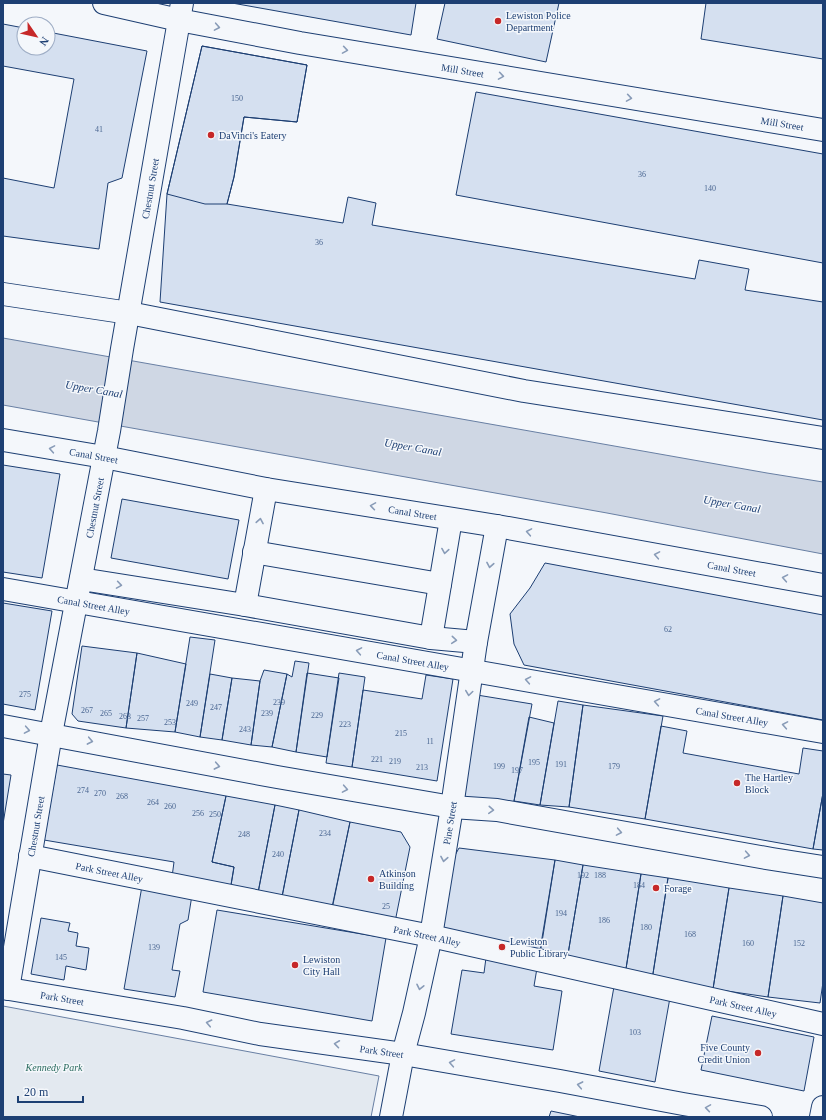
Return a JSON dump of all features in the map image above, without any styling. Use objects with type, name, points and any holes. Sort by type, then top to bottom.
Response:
[{"type":"street","name":"Mill Street","points":[[104,3],[180,12],[300,43],[823,130]]},
{"type":"street","name":"Chestnut Street","points":[[5,989],[51,734],[109,431],[180,12]]},
{"type":"street","points":[[3,294],[129,313],[524,391],[823,438]]},
{"type":"street","name":"Canal Street","points":[[3,440],[266,489],[497,526],[823,585]]},
{"type":"street","points":[[245,606],[266,489]]},
{"type":"street","points":[[431,638],[451,519]]},
{"type":"street","name":"Pine Street","points":[[391,1117],[403,1054],[414,1013],[431,936],[452,807],[476,642],[497,526]]},
{"type":"street","points":[[254,552],[440,584]]},
{"type":"street","points":[[81,579],[431,638],[476,642]]},
{"type":"street","name":"Canal Street Alley","points":[[3,590],[823,732]]},
{"type":"street","points":[[3,726],[277,777],[452,807],[497,810],[823,867]]},
{"type":"street","name":"Park Street Alley","points":[[30,856],[431,936],[823,1024]]},
{"type":"street","name":"Park Street","points":[[5,989],[183,1018],[260,1034],[403,1054],[761,1117]]},
{"type":"street","points":[[821,1117],[823,1107]]},
{"type":"green space","name":"Kennedy Park","points":[[3,1006],[379,1076],[371,1117],[3,1117]]},
{"type":"water","name":"Upper Canal","points":[[3,338],[823,482],[823,554],[607,513],[3,405]]},
{"type":"building","points":[[232,3],[416,3],[411,35]]},
{"type":"building","name":"Lewiston Police Department","points":[[445,3],[559,3],[546,62],[437,39]]},
{"type":"building","points":[[706,3],[823,3],[823,59],[701,39]]},
{"type":"building","points":[[3,24],[16,26],[16,56],[56,56],[56,34],[147,51],[122,178],[108,183],[99,249],[3,236],[3,178],[54,188],[74,79],[3,66]]},
{"type":"building","points":[[202,46],[307,65],[297,122],[244,117],[234,177],[227,204],[343,223],[348,197],[376,203],[372,225],[695,279],[699,260],[749,269],[745,290],[823,302],[823,420],[160,302],[167,194]]},
{"type":"building","name":"DaVinci's Eatery","points":[[202,46],[307,65],[297,122],[244,117],[234,177],[227,204],[205,204],[167,194]]},
{"type":"building","points":[[476,92],[823,154],[823,263],[456,195]]},
{"type":"building","points":[[3,465],[60,474],[42,578],[3,572]]},
{"type":"building","points":[[122,499],[239,520],[228,579],[111,558]]},
{"type":"building","points":[[545,563],[823,615],[823,720],[524,665],[514,644],[510,614],[530,588]]},
{"type":"building","points":[[3,603],[52,611],[35,710],[3,704]]},
{"type":"building","points":[[190,637],[215,640],[200,737],[175,732]]},
{"type":"building","points":[[82,646],[137,653],[126,728],[78,721],[72,714]]},
{"type":"building","points":[[137,653],[186,664],[175,732],[126,728]]},
{"type":"building","points":[[295,661],[309,663],[296,752],[272,747],[287,674],[292,677]]},
{"type":"building","points":[[264,670],[287,674],[272,747],[251,745],[260,681]]},
{"type":"building","points":[[307,673],[339,678],[327,757],[296,752]]},
{"type":"building","points":[[339,673],[365,677],[352,767],[326,763]]},
{"type":"building","points":[[210,674],[232,678],[222,740],[200,737]]},
{"type":"building","points":[[426,675],[453,679],[437,781],[352,767],[363,690],[422,699]]},
{"type":"building","points":[[232,678],[260,681],[251,745],[222,740]]},
{"type":"building","points":[[477,695],[532,704],[514,801],[511,807],[459,798]]},
{"type":"building","points":[[558,701],[583,705],[569,807],[540,805]]},
{"type":"building","points":[[583,705],[663,716],[645,819],[569,807]]},
{"type":"building","points":[[529,717],[554,723],[540,805],[514,801]]},
{"type":"building","name":"The Hartley Block","points":[[661,726],[687,731],[683,753],[799,774],[803,748],[823,751],[823,793],[813,849],[645,819]]},
{"type":"building","points":[[57,765],[226,796],[212,862],[234,867],[230,891],[172,877],[174,862],[44,840]]},
{"type":"building","points":[[3,774],[11,775],[3,824]]},
{"type":"building","points":[[823,793],[823,850],[813,849]]},
{"type":"building","points":[[226,796],[275,805],[257,898],[230,891],[234,867],[212,862]]},
{"type":"building","points":[[275,805],[299,810],[281,902],[257,898]]},
{"type":"building","points":[[299,810],[350,822],[331,912],[281,902]]},
{"type":"building","name":"Atkinson Building","points":[[350,822],[401,832],[410,847],[394,927],[331,914]]},
{"type":"building","name":"Lewiston Public Library","points":[[459,848],[555,860],[534,986],[562,991],[553,1050],[451,1034],[462,970],[484,973],[487,950],[440,944],[453,859]]},
{"type":"building","points":[[555,860],[583,865],[566,966],[539,961]]},
{"type":"building","points":[[583,865],[641,874],[625,975],[566,966]]},
{"type":"building","points":[[641,874],[668,878],[652,980],[625,975]]},
{"type":"building","points":[[668,878],[729,888],[713,989],[652,980]]},
{"type":"building","points":[[142,886],[192,895],[188,920],[180,924],[172,970],[180,971],[175,997],[124,989]]},
{"type":"building","points":[[729,888],[783,896],[768,997],[713,989]]},
{"type":"building","points":[[783,896],[823,903],[823,982],[820,1003],[768,997]]},
{"type":"building","name":"Lewiston City Hall","points":[[217,910],[386,938],[372,1021],[203,992]]},
{"type":"building","points":[[41,918],[70,923],[68,931],[78,933],[76,946],[89,948],[86,970],[66,966],[64,980],[31,974]]},
{"type":"building","points":[[615,981],[671,992],[655,1082],[599,1071]]},
{"type":"building","name":"Five County Credit Union","points":[[712,1016],[814,1037],[804,1091],[701,1070]]},
{"type":"building","points":[[551,1111],[580,1117],[549,1117]]},
{"type":"place","name":"Lewiston Police Department","points":[[498,21]]},
{"type":"place","name":"DaVinci's Eatery","points":[[211,135]]},
{"type":"place","name":"The Hartley Block","points":[[737,783]]},
{"type":"place","name":"Atkinson Building","points":[[371,879]]},
{"type":"place","name":"Forage","points":[[656,888]]},
{"type":"place","name":"Lewiston Public Library","points":[[502,947]]},
{"type":"place","name":"Lewiston City Hall","points":[[295,965]]},
{"type":"place","name":"Five County Credit Union","points":[[758,1053]]}]
